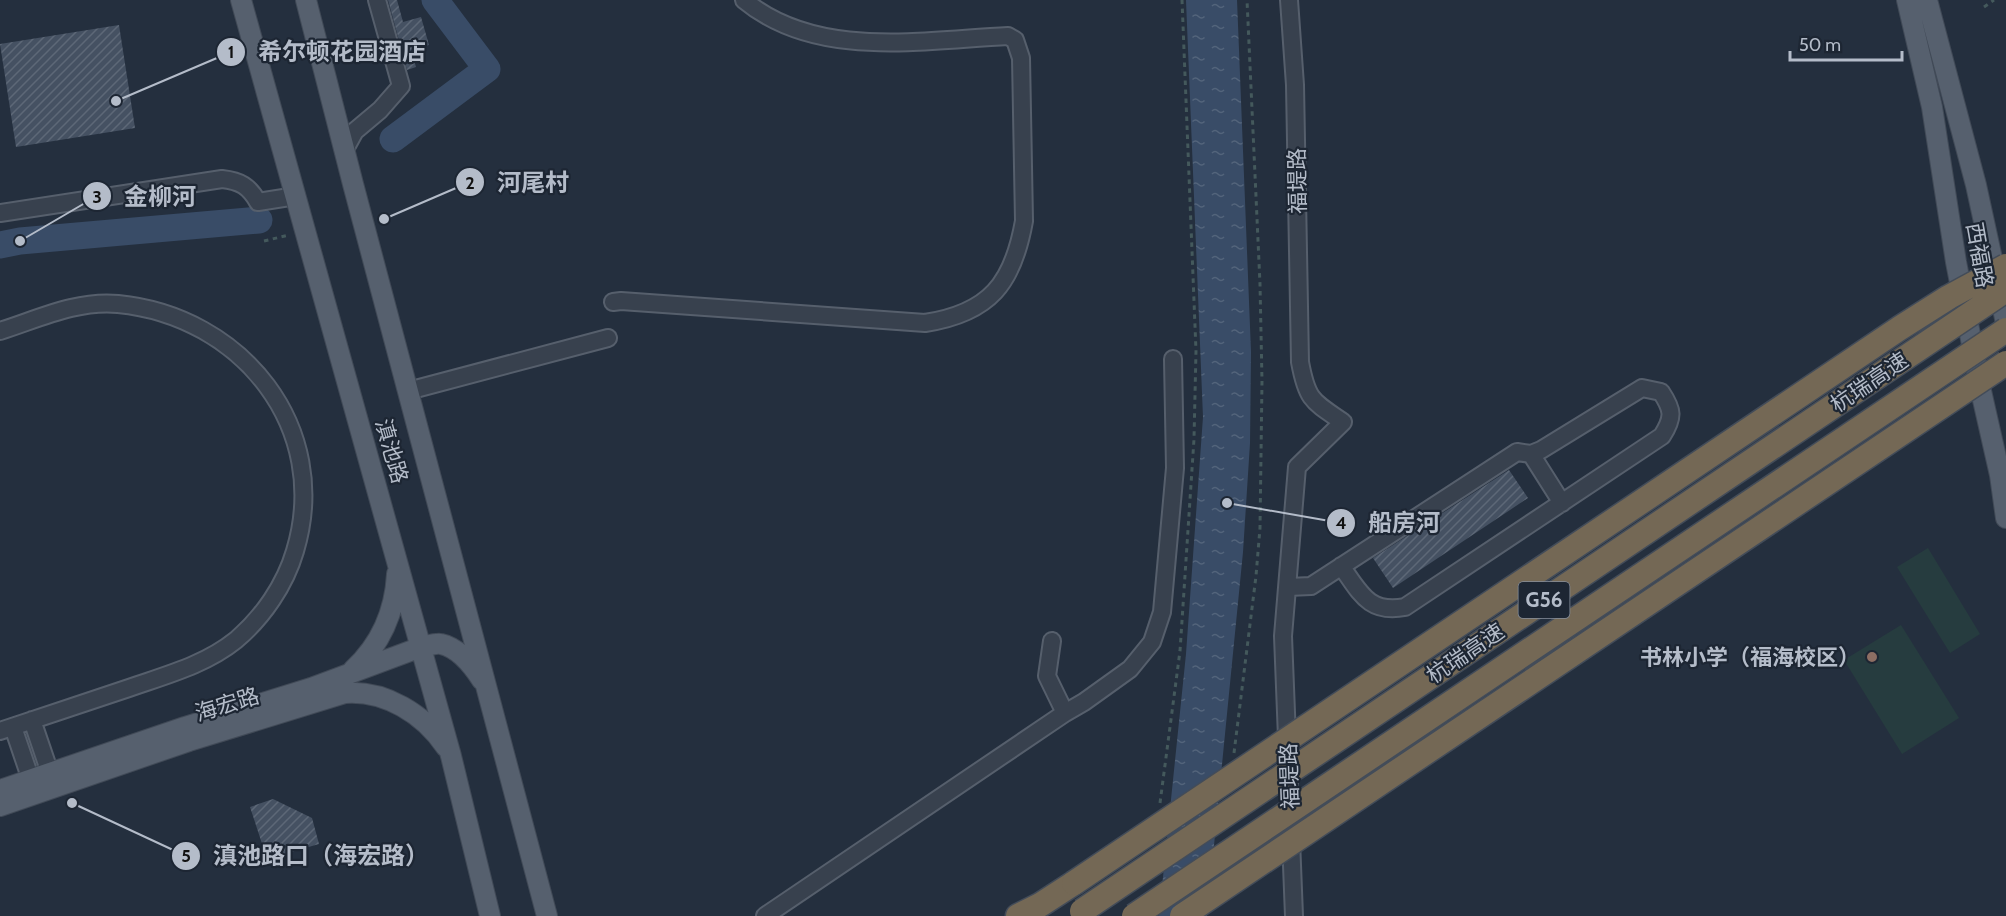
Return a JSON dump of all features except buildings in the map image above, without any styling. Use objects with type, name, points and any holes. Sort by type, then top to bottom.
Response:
[{"type":"highway","points":[[1018,916],[1048,901],[1885,339],[1950,297],[2006,266]]},
{"type":"highway","name":"杭瑞高速","points":[[1078,913],[2006,290]]},
{"type":"highway","name":"杭瑞高速","points":[[1134,916],[2006,330]]},
{"type":"highway","points":[[1182,916],[2006,363]]},
{"type":"main road","name":"滇池路","points":[[241,0],[397,556],[451,756],[490,916]]},
{"type":"main road","name":"滇池路","points":[[306,0],[547,916]]},
{"type":"main road","name":"西福路","points":[[1907,0],[1932,107],[1956,262],[2000,475],[2006,518]]},
{"type":"main road","name":"西福路","points":[[1927,0],[1976,185],[2006,323]]},
{"type":"main road","points":[[349,673],[369,653],[390,615],[397,586],[397,556]]},
{"type":"main road","points":[[421,647],[440,644],[454,650],[466,659],[488,690]]},
{"type":"main road","name":"海宏路","points":[[0,790],[421,647]]},
{"type":"main road","name":"海宏路","points":[[0,806],[189,741],[345,693],[360,692],[374,695],[402,707],[435,733],[451,756]]},
{"type":"street","points":[[344,151],[355,131],[380,110],[401,86],[377,0]]},
{"type":"street","points":[[614,302],[925,322],[951,319],[973,308],[995,291],[1009,273],[1020,246],[1024,221],[1021,58],[1015,40],[1008,36],[889,42],[839,39],[805,32],[775,21],[744,0]]},
{"type":"street","name":"福堤路","points":[[1289,0],[1295,85],[1300,362],[1305,389],[1318,405],[1343,422],[1297,467],[1283,636],[1294,916]]},
{"type":"street","points":[[0,213],[222,179],[237,181],[245,185],[258,202],[296,196]]},
{"type":"street","points":[[0,332],[68,308],[92,304],[115,304],[159,311],[200,328],[243,360],[265,383],[277,400],[296,438],[303,478],[304,498],[299,537],[286,575],[265,610],[237,639],[221,651],[190,667],[6,729],[31,780]]},
{"type":"street","points":[[408,391],[608,338]]},
{"type":"street","points":[[765,916],[1084,702],[1130,669],[1152,642],[1162,612],[1175,468],[1173,359]]},
{"type":"street","points":[[1288,586],[1311,586],[1341,566],[1516,452],[1532,454],[1642,388],[1660,392],[1670,406],[1671,423],[1662,436],[1405,607],[1390,610],[1374,606],[1363,596],[1341,566]]},
{"type":"street","points":[[1532,454],[1562,502]]},
{"type":"street","points":[[1052,641],[1047,676],[1065,713]]},
{"type":"street","points":[[32,720],[50,773]]},
{"type":"path","points":[[1159,810],[1180,651],[1190,531],[1194,439],[1196,351],[1182,0]]},
{"type":"path","points":[[1234,754],[1260,528],[1262,381],[1260,295],[1247,0]]},
{"type":"path","points":[[1984,7],[1994,0]]},
{"type":"path","points":[[264,241],[306,232]]},
{"type":"green space","points":[[1928,548],[1980,634],[1950,653],[1897,567]]},
{"type":"green space","points":[[1901,625],[1959,718],[1902,754],[1844,660]]},
{"type":"water","points":[[1186,0],[1237,0],[1251,352],[1250,443],[1243,552],[1207,916],[1159,916],[1186,654],[1203,417]]},
{"type":"waterway","points":[[393,139],[487,69],[435,0]]},
{"type":"waterway","points":[[0,245],[20,241],[259,220]]},
{"type":"place","name":"希尔顿花园酒店","points":[[116,101]]},
{"type":"place","name":"河尾村","points":[[384,219]]},
{"type":"place","name":"金柳河","points":[[20,241]]},
{"type":"place","name":"船房河","points":[[1227,503]]},
{"type":"place","name":"书林小学（福海校区）","points":[[1872,657]]},
{"type":"place","name":"滇池路口（海宏路）","points":[[72,803]]}]
